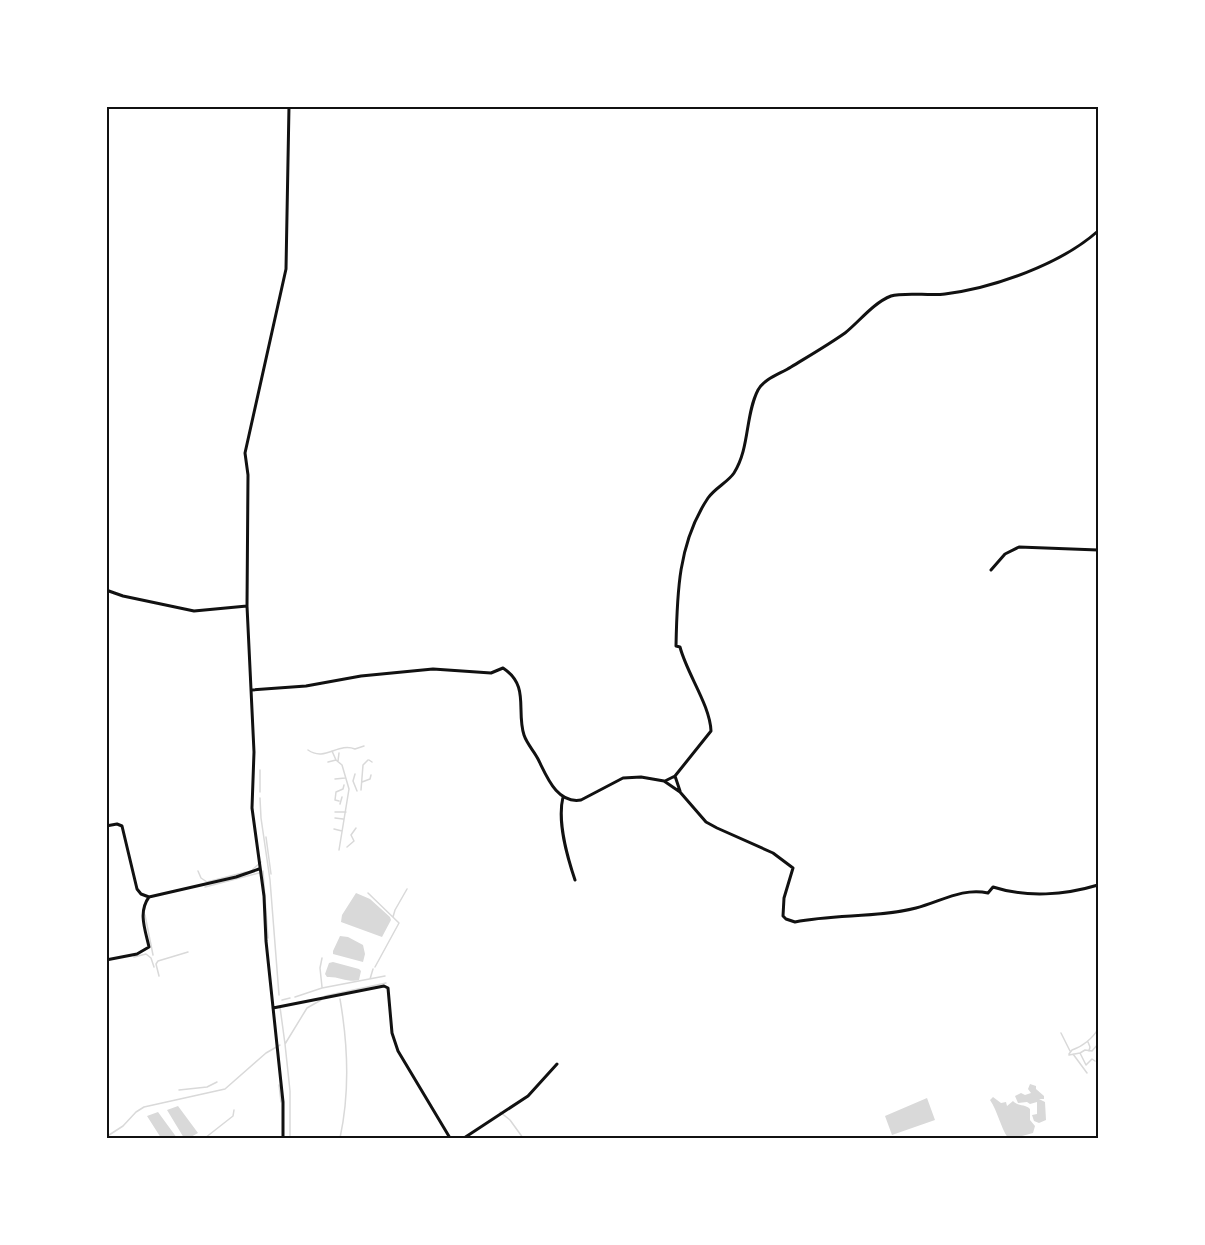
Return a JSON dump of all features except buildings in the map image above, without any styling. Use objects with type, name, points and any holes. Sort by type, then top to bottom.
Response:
[{"type":"street","points":[[283,1138],[283,1102],[264,896],[252,808],[252,690],[247,606],[248,476],[245,453],[286,269],[289,106]]},
{"type":"street","points":[[664,781],[675,776],[711,730],[710,720],[684,662],[680,647],[676,646],[678,584],[687,541],[694,523],[710,496],[734,474],[750,421],[753,402],[760,388],[773,376],[788,369],[845,332],[891,296],[945,294],[975,290],[1005,281],[1084,244],[1098,231]]},
{"type":"street","points":[[991,570],[1005,554],[1019,547],[1098,550]]},
{"type":"street","points":[[106,590],[123,596],[194,610],[247,606]]},
{"type":"street","points":[[252,690],[306,686],[361,676],[433,669],[491,673],[503,668],[511,673],[520,687],[525,738],[548,781],[563,797],[574,801],[581,800],[623,778],[642,777],[664,781],[680,792],[706,822],[773,853],[793,868],[783,906],[783,916],[789,921],[916,908],[959,893],[971,891],[988,893],[993,887],[1032,894],[1063,892],[1098,885]]},
{"type":"street","points":[[675,776],[680,792]]},
{"type":"street","points":[[563,797],[560,814],[567,859],[575,880]]},
{"type":"street","points":[[106,826],[117,824],[122,826],[137,889],[141,894],[149,897],[236,877],[260,869]]},
{"type":"street","points":[[106,960],[137,954],[149,947],[142,912],[149,897]]},
{"type":"street","points":[[273,1008],[384,986],[388,988],[392,1033],[398,1051],[450,1138]]},
{"type":"street","points":[[464,1138],[528,1096],[557,1064]]},
{"type":"shaded area","points":[[356,893],[370,899],[390,917],[391,920],[382,937],[341,922],[342,915]]},
{"type":"shaded area","points":[[340,936],[348,937],[363,945],[365,954],[363,962],[333,954]]},
{"type":"shaded area","points":[[329,963],[359,969],[361,971],[359,980],[327,977],[325,974]]},
{"type":"shaded area","points":[[1030,1084],[1036,1086],[1036,1089],[1044,1096],[1044,1099],[1039,1099],[1045,1102],[1046,1120],[1039,1123],[1034,1121],[1032,1115],[1037,1114],[1037,1102],[1018,1103],[1015,1096],[1021,1093],[1025,1095],[1031,1093],[1028,1089]]},
{"type":"shaded area","points":[[993,1097],[1001,1103],[1006,1102],[1007,1106],[1013,1101],[1030,1109],[1030,1120],[1035,1126],[1033,1133],[1021,1138],[1008,1138],[990,1100]]},
{"type":"shaded area","points":[[927,1098],[935,1120],[892,1135],[885,1116]]},
{"type":"shaded area","points":[[178,1106],[198,1133],[189,1138],[184,1138],[167,1110]]},
{"type":"shaded area","points":[[158,1112],[177,1138],[161,1138],[147,1116]]},
{"type":"waterway","points":[[308,750],[320,754],[364,746]]},
{"type":"waterway","points":[[332,751],[336,760],[342,765],[349,789],[339,850]]},
{"type":"waterway","points":[[338,761],[339,753]]},
{"type":"waterway","points":[[328,762],[336,760]]},
{"type":"waterway","points":[[361,790],[363,765],[368,760]]},
{"type":"waterway","points":[[260,770],[260,792]]},
{"type":"waterway","points":[[355,774],[353,781],[357,791]]},
{"type":"waterway","points":[[362,782],[370,779],[371,775]]},
{"type":"waterway","points":[[335,779],[345,778]]},
{"type":"waterway","points":[[339,801],[335,800],[336,792],[343,789],[344,785]]},
{"type":"waterway","points":[[340,804],[342,797]]},
{"type":"waterway","points":[[260,798],[270,880],[279,995]]},
{"type":"waterway","points":[[335,812],[346,812]]},
{"type":"waterway","points":[[335,818],[343,819]]},
{"type":"waterway","points":[[347,847],[354,841],[351,835],[356,828]]},
{"type":"waterway","points":[[334,829],[342,831]]},
{"type":"waterway","points":[[266,837],[271,874]]},
{"type":"waterway","points":[[251,871],[261,862]]},
{"type":"waterway","points":[[198,871],[201,878],[207,882],[246,872]]},
{"type":"waterway","points":[[263,871],[268,938]]},
{"type":"waterway","points":[[205,887],[259,873]]},
{"type":"waterway","points":[[393,917],[407,889]]},
{"type":"waterway","points":[[368,893],[399,923],[375,967]]},
{"type":"waterway","points":[[145,915],[153,955]]},
{"type":"waterway","points":[[159,976],[156,964],[158,961],[188,952]]},
{"type":"waterway","points":[[134,957],[146,954],[151,958],[154,967]]},
{"type":"waterway","points":[[322,958],[320,968],[322,987]]},
{"type":"waterway","points":[[370,979],[373,969]]},
{"type":"waterway","points":[[295,997],[322,988],[385,976]]},
{"type":"waterway","points":[[325,996],[386,983]]},
{"type":"waterway","points":[[282,1000],[290,998]]},
{"type":"waterway","points":[[340,999],[347,1068],[340,1138]]},
{"type":"waterway","points":[[290,1138],[290,1091],[285,1044],[307,1008],[321,1000]]},
{"type":"waterway","points":[[280,1007],[285,1044]]},
{"type":"waterway","points":[[1069,1054],[1087,1042],[1098,1029]]},
{"type":"waterway","points":[[1061,1033],[1070,1051]]},
{"type":"waterway","points":[[1088,1042],[1089,1051]]},
{"type":"waterway","points":[[1069,1055],[1085,1050],[1092,1051],[1098,1044]]},
{"type":"waterway","points":[[106,1137],[123,1126],[144,1107],[225,1089],[266,1053],[280,1045]]},
{"type":"waterway","points":[[1080,1053],[1086,1065],[1092,1059],[1095,1061]]},
{"type":"waterway","points":[[1073,1054],[1087,1073]]},
{"type":"waterway","points":[[179,1090],[207,1087],[217,1082]]},
{"type":"waterway","points":[[279,1085],[281,1102]]},
{"type":"waterway","points":[[205,1138],[233,1116],[234,1110]]},
{"type":"waterway","points":[[500,1112],[510,1120],[523,1138]]}]
